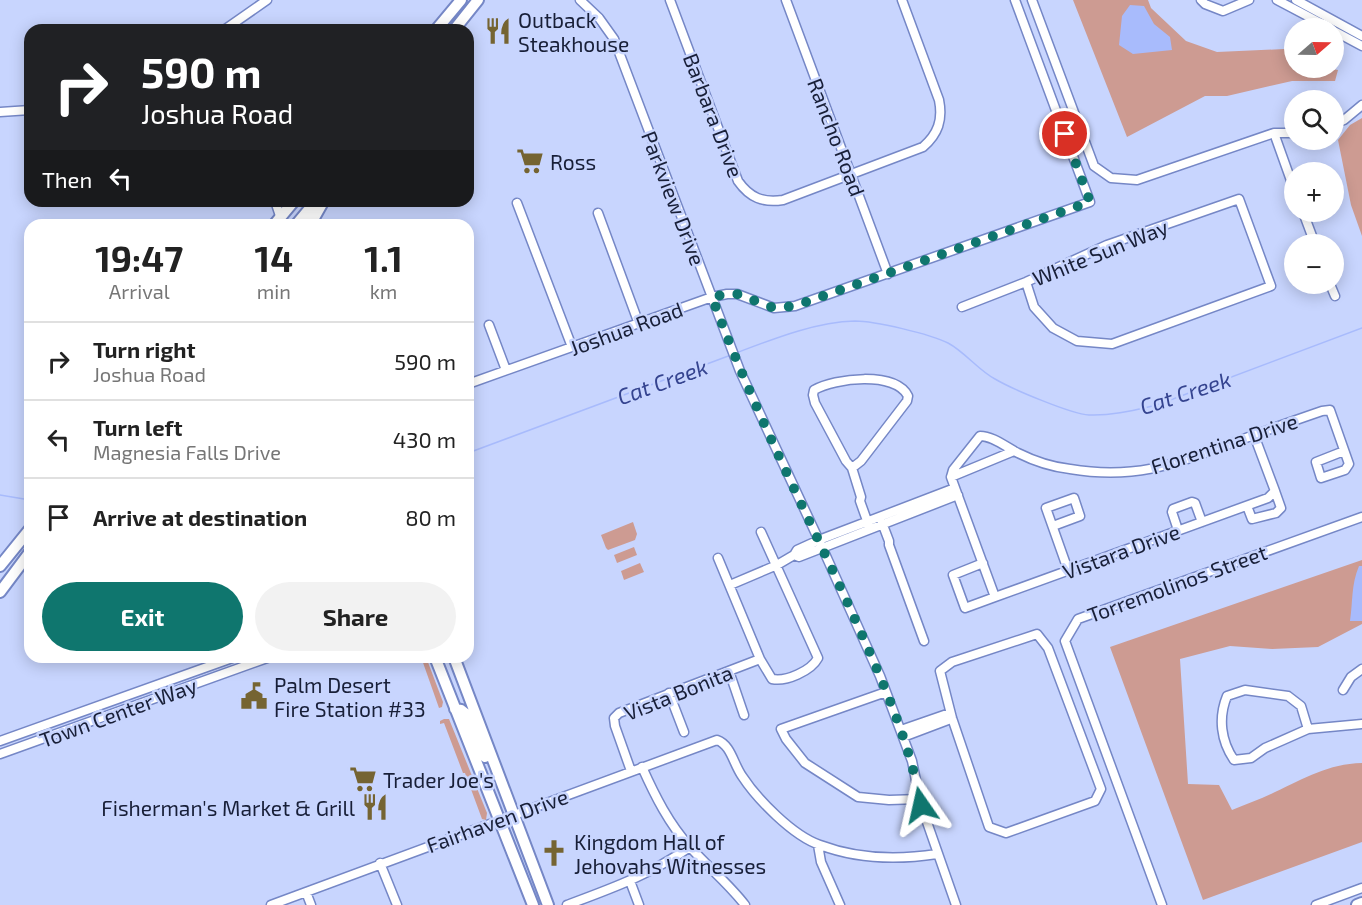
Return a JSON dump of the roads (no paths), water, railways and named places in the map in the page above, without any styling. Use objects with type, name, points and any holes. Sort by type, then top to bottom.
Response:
[{"type":"main road","points":[[441,24],[461,0]]},
{"type":"main road","points":[[459,24],[478,0]]},
{"type":"main road","points":[[301,219],[311,207]]},
{"type":"main road","points":[[0,566],[24,536]]},
{"type":"main road","points":[[8,581],[9,568],[22,538]]},
{"type":"main road","points":[[0,592],[24,560]]},
{"type":"main road","points":[[437,663],[532,905]]},
{"type":"main road","points":[[456,663],[548,905]]},
{"type":"main road","points":[[455,710],[461,710],[466,714],[484,756],[499,774]]},
{"type":"main road","points":[[1357,905],[1362,903]]},
{"type":"street","points":[[233,24],[267,0]]},
{"type":"street","name":"Parkview Drive","points":[[580,0],[599,18],[614,39],[726,338],[821,543],[886,692],[912,761],[920,799],[956,905]]},
{"type":"street","name":"Barbara Drive","points":[[670,0],[738,181],[746,192],[757,199],[771,201],[783,200],[923,147],[932,139],[939,126],[942,113],[902,0]]},
{"type":"street","name":"Rancho Road","points":[[786,0],[888,274]]},
{"type":"street","name":"Joshua Road","points":[[474,382],[712,297],[737,294],[774,308],[795,306],[1090,202],[1015,0]]},
{"type":"street","points":[[1032,0],[1094,166],[1111,178],[1137,180],[1274,133],[1284,133]]},
{"type":"street","points":[[1202,0],[1205,4],[1223,11],[1250,0]]},
{"type":"street","points":[[1277,0],[1310,18]]},
{"type":"street","points":[[1296,0],[1362,36]]},
{"type":"street","points":[[1344,36],[1362,46]]},
{"type":"street","points":[[1344,120],[1362,105]]},
{"type":"street","points":[[0,112],[24,110]]},
{"type":"street","points":[[1274,133],[1284,162]]},
{"type":"street","name":"White Sun Way","points":[[962,307],[1026,282],[1107,245],[1239,199],[1271,286],[1112,344],[1077,341],[1053,328],[1034,307],[1026,282]]},
{"type":"street","points":[[517,203],[572,347]]},
{"type":"street","points":[[598,213],[639,324]]},
{"type":"street","points":[[489,325],[506,370]]},
{"type":"street","points":[[852,468],[861,461],[908,401],[908,396],[903,389],[871,378],[855,378],[822,385],[814,390],[813,395],[815,403],[852,468],[866,509],[884,535],[885,544],[889,546],[924,641]]},
{"type":"street","name":"Florentina Drive","points":[[951,477],[952,470],[980,436],[988,437],[1042,463],[1067,469],[1119,473],[1170,466],[1330,410],[1344,451]]},
{"type":"street","points":[[1247,506],[1252,519],[1276,513],[1281,508],[1254,435]]},
{"type":"street","points":[[995,597],[951,477],[1014,451]]},
{"type":"street","name":"Vistara Drive","points":[[983,563],[953,575],[965,608],[1247,506],[1268,498],[1275,491]]},
{"type":"street","points":[[730,585],[777,565],[794,555],[800,556],[821,543],[956,492]]},
{"type":"street","points":[[1178,530],[1173,509],[1192,502],[1195,503],[1202,522]]},
{"type":"street","name":"Torremolinos Street","points":[[1162,905],[1065,641],[1078,619],[1362,517]]},
{"type":"street","points":[[1053,526],[1068,570]]},
{"type":"street","points":[[718,558],[760,659],[772,679],[780,681],[805,670],[818,658],[761,532]]},
{"type":"street","points":[[1037,634],[1048,648],[1101,789],[1095,801],[1006,833],[989,826],[951,716],[939,671],[952,662],[1037,634]]},
{"type":"street","name":"Vista Bonita","points":[[632,771],[615,726],[614,718],[619,713],[760,659]]},
{"type":"street","name":"Town Center Way","points":[[0,741],[218,663]]},
{"type":"street","name":"Town Center Way","points":[[0,754],[253,663]]},
{"type":"street","points":[[1343,690],[1350,677],[1362,669]]},
{"type":"street","points":[[729,671],[744,715]]},
{"type":"street","points":[[1308,729],[1301,706],[1288,696],[1245,690],[1227,696],[1221,709],[1225,746],[1234,760],[1251,758],[1265,748],[1308,729],[1362,724]]},
{"type":"street","points":[[886,692],[782,729],[786,739],[805,763],[858,797],[889,800],[920,799]]},
{"type":"street","points":[[669,693],[684,732]]},
{"type":"street","points":[[902,733],[951,716]]},
{"type":"street","name":"Fairhaven Drive","points":[[271,905],[717,740],[723,742],[728,748],[742,777],[760,800],[794,830],[818,845]]},
{"type":"street","points":[[642,767],[662,809],[690,847],[745,905]]},
{"type":"street","points":[[840,905],[821,862],[818,845],[868,856],[908,859],[937,854]]},
{"type":"street","points":[[567,905],[630,881],[661,866],[690,847]]},
{"type":"street","points":[[380,863],[397,905]]},
{"type":"street","points":[[630,881],[639,905]]},
{"type":"street","points":[[1316,905],[1362,888]]},
{"type":"street","points":[[306,892],[311,905]]},
{"type":"water","points":[[1130,5],[1144,6],[1154,24],[1170,37],[1172,50],[1133,54],[1119,45],[1122,16]]},
{"type":"water","points":[[1359,566],[1362,566],[1362,621],[1350,621],[1353,586]]},
{"type":"waterway","name":"Cat Creek","points":[[736,353],[794,332],[825,324],[855,321],[875,323],[940,339],[1003,383],[1080,414],[1098,415],[1157,405],[1362,328]]},
{"type":"waterway","name":"Cat Creek","points":[[474,451],[731,355]]},
{"type":"waterway","name":"Cat Creek","points":[[0,495],[24,499]]},
{"type":"place","name":"Outback Steakhouse","points":[[498,31]]},
{"type":"place","name":"Ross","points":[[530,161]]},
{"type":"place","name":"Palm Desert Fire Station #33","points":[[254,696]]},
{"type":"place","name":"Trader Joe's","points":[[363,779]]},
{"type":"place","name":"Fisherman's Market & Grill","points":[[375,807]]},
{"type":"place","name":"Kingdom Hall of Jehovahs Witnesses","points":[[554,853]]}]
